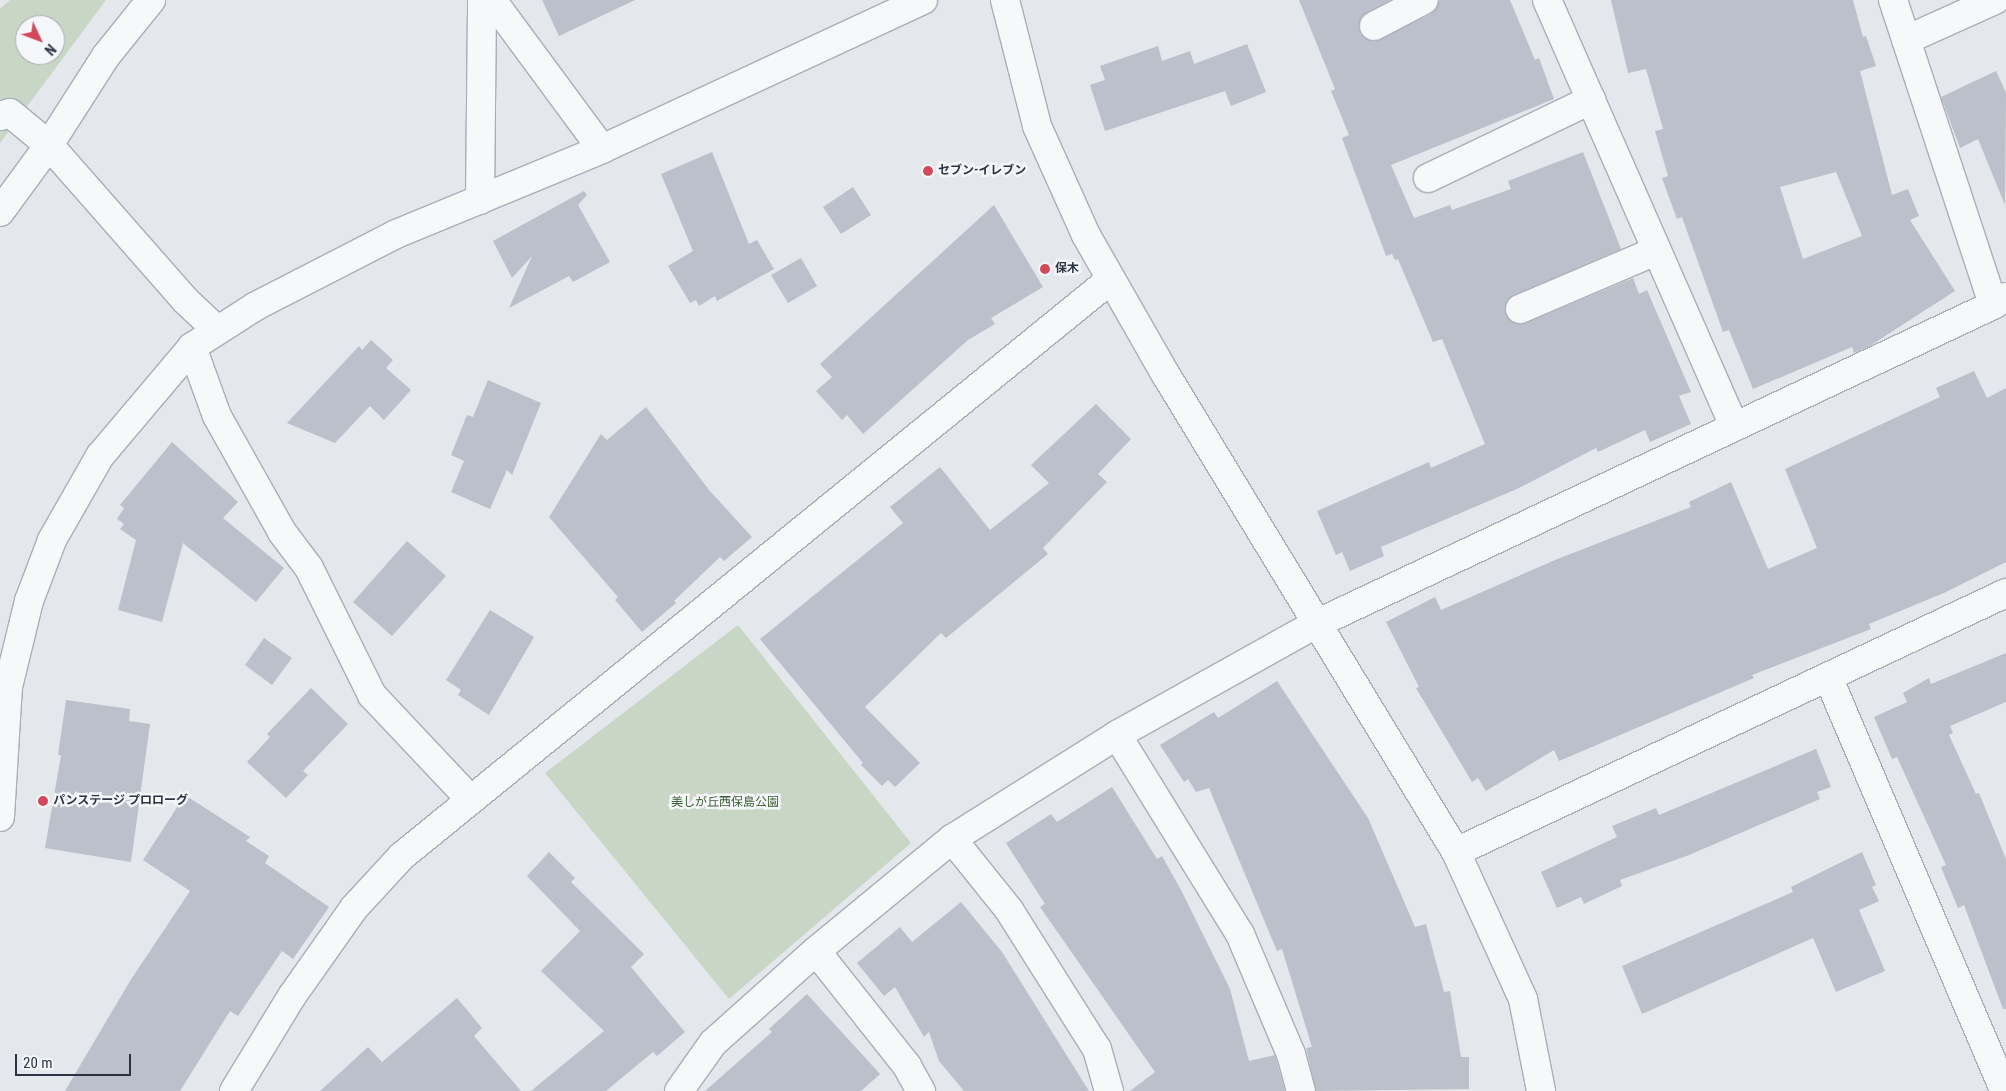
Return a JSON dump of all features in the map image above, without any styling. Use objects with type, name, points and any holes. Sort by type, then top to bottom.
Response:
[{"type":"street","points":[[0,212],[45,141],[106,56],[150,0]]},
{"type":"street","points":[[480,200],[482,0]]},
{"type":"street","points":[[492,0],[602,149]]},
{"type":"street","points":[[0,817],[4,684],[29,601],[52,540],[74,498],[100,456],[192,348],[216,329],[396,234],[602,149],[923,0]]},
{"type":"street","points":[[1005,0],[1038,126],[1110,280],[1316,624],[1456,852],[1523,1000],[1541,1091]]},
{"type":"street","points":[[1374,26],[1424,0]]},
{"type":"street","points":[[1547,0],[1734,427]]},
{"type":"street","points":[[679,1091],[713,1043],[816,951],[952,839],[1117,736],[1316,624],[1999,301],[1893,0]]},
{"type":"street","points":[[1906,40],[1995,0]]},
{"type":"street","points":[[1428,178],[1591,100]]},
{"type":"street","points":[[5,115],[45,141],[185,300],[216,329]]},
{"type":"street","points":[[1520,309],[1656,251]]},
{"type":"street","points":[[234,1091],[292,996],[354,908],[402,856],[1110,280]]},
{"type":"street","points":[[192,348],[217,416],[282,532],[309,568],[372,695],[470,799]]},
{"type":"street","points":[[1456,852],[2006,594]]},
{"type":"street","points":[[1828,677],[2000,1056],[2005,1091]]},
{"type":"street","points":[[1117,736],[1240,934],[1292,1054],[1301,1091]]},
{"type":"street","points":[[952,839],[1009,910],[1092,1040],[1109,1091]]},
{"type":"street","points":[[816,951],[907,1066],[921,1091]]},
{"type":"green space","points":[[10,0],[106,0],[65,55],[65,15],[15,15],[15,65],[58,65],[0,143],[0,9]]},
{"type":"green space","name":"美しが丘西保島公園","points":[[738,625],[911,843],[729,999],[545,773]]},
{"type":"building","points":[[542,0],[635,0],[559,36]]},
{"type":"building","points":[[1299,0],[1390,0],[1361,18],[1360,34],[1374,42],[1431,14],[1440,0],[1510,0],[1535,60],[1539,58],[1554,99],[1391,165],[1414,218],[1450,205],[1452,210],[1511,189],[1508,181],[1583,152],[1621,249],[1514,295],[1507,300],[1506,315],[1511,322],[1526,323],[1633,278],[1639,294],[1647,290],[1691,392],[1679,396],[1691,424],[1650,442],[1645,430],[1598,452],[1596,448],[1519,488],[1381,547],[1384,556],[1350,571],[1342,552],[1336,555],[1317,511],[1429,462],[1431,468],[1485,444],[1442,339],[1433,342],[1398,259],[1395,260],[1392,254],[1386,256],[1342,138],[1349,135],[1331,91],[1335,89]]},
{"type":"building","points":[[1611,0],[1853,0],[1863,37],[1866,36],[1876,66],[1860,71],[1892,195],[1908,189],[1919,216],[1910,220],[1955,291],[1868,347],[1854,353],[1852,347],[1753,389],[1729,330],[1723,332],[1682,217],[1677,219],[1662,178],[1668,176],[1655,131],[1663,129],[1646,69],[1628,73]],"holes":[[[1836,172],[1862,236],[1803,259],[1780,187]]]},
{"type":"building","points":[[1247,44],[1266,92],[1231,106],[1225,91],[1105,131],[1090,85],[1105,80],[1100,66],[1158,46],[1162,61],[1190,51],[1194,64]]},
{"type":"building","points":[[1996,71],[2006,93],[2005,205],[1978,139],[1960,148],[1941,97]]},
{"type":"building","points":[[712,152],[749,244],[757,240],[774,269],[717,301],[715,296],[699,306],[696,300],[690,303],[668,266],[693,251],[661,174]]},
{"type":"building","points":[[853,187],[871,215],[841,234],[823,207]]},
{"type":"building","points":[[584,191],[587,195],[578,205],[610,262],[573,282],[569,276],[509,308],[532,256],[512,278],[493,241]]},
{"type":"building","points":[[994,205],[1043,287],[991,318],[995,324],[968,340],[863,434],[847,415],[842,420],[816,391],[832,377],[820,364]]},
{"type":"building","points":[[801,258],[817,286],[788,303],[771,275]]},
{"type":"building","points":[[371,340],[393,360],[386,368],[411,390],[384,420],[370,406],[335,443],[287,423],[359,346],[362,350]]},
{"type":"building","points":[[1974,371],[1987,398],[2006,388],[2006,562],[1946,592],[1869,624],[1871,629],[1752,675],[1754,678],[1559,761],[1554,750],[1486,791],[1478,778],[1472,782],[1416,688],[1419,687],[1386,622],[1435,597],[1441,610],[1555,560],[1691,507],[1689,502],[1731,482],[1768,569],[1817,548],[1785,469],[1940,397],[1936,388]]},
{"type":"building","points":[[488,380],[541,403],[512,475],[507,470],[490,509],[451,492],[464,461],[451,455],[467,415],[473,417]]},
{"type":"building","points":[[1096,404],[1131,439],[1098,474],[1107,482],[1043,548],[1048,554],[946,638],[941,633],[865,707],[920,763],[895,787],[888,780],[882,786],[861,765],[863,763],[760,639],[903,523],[890,507],[940,467],[990,530],[1049,483],[1031,465]]},
{"type":"building","points":[[646,407],[709,490],[752,537],[724,561],[720,557],[674,601],[676,603],[642,632],[615,600],[618,597],[549,517],[601,434],[607,440]]},
{"type":"building","points":[[172,442],[238,502],[223,518],[284,568],[256,602],[183,543],[162,622],[118,610],[136,540],[120,529],[124,524],[117,519],[124,508],[120,505]]},
{"type":"building","points":[[407,541],[446,576],[392,636],[353,602]]},
{"type":"building","points":[[490,610],[534,637],[489,715],[458,695],[461,690],[446,680]]},
{"type":"building","points":[[264,638],[292,658],[272,685],[245,665]]},
{"type":"building","points":[[2006,653],[2006,702],[1950,726],[1953,733],[1949,735],[1976,794],[1979,793],[2006,859],[2006,1009],[2003,1009],[1964,905],[1958,908],[1941,867],[1946,865],[1897,757],[1892,759],[1874,717],[1907,702],[1903,693],[1929,678],[1931,684]]},
{"type":"building","points":[[1277,681],[1368,818],[1415,927],[1426,924],[1444,992],[1450,991],[1461,1057],[1469,1057],[1469,1089],[1316,1091],[1306,1048],[1312,1047],[1282,949],[1277,951],[1209,788],[1196,792],[1188,779],[1184,782],[1160,745],[1214,712],[1218,718]]},
{"type":"building","points":[[311,688],[348,724],[303,771],[308,775],[286,798],[247,762],[270,737],[267,734]]},
{"type":"building","points":[[66,700],[130,709],[129,721],[150,724],[131,862],[45,848],[61,755],[58,755]]},
{"type":"building","points":[[1816,749],[1831,787],[1817,792],[1820,799],[1689,855],[1620,880],[1622,886],[1584,904],[1581,897],[1557,908],[1541,872],[1617,837],[1612,826],[1656,808],[1659,815]]},
{"type":"building","points":[[1112,787],[1157,859],[1162,856],[1181,890],[1230,989],[1249,1061],[1275,1055],[1285,1091],[1130,1091],[1155,1072],[1040,907],[1045,904],[1006,843],[1051,814],[1057,822]]},
{"type":"building","points":[[185,795],[250,837],[246,841],[269,856],[265,863],[329,907],[293,959],[282,951],[238,1016],[230,1011],[180,1091],[65,1091],[130,981],[190,891],[143,860]]},
{"type":"building","points":[[549,852],[575,878],[571,882],[644,954],[631,967],[685,1032],[657,1056],[653,1052],[606,1091],[531,1091],[604,1031],[541,971],[580,931],[527,876]]},
{"type":"building","points":[[1862,852],[1876,885],[1872,887],[1879,901],[1859,910],[1885,971],[1836,992],[1813,938],[1642,1014],[1622,966],[1793,892],[1791,887]]},
{"type":"building","points":[[961,902],[1002,952],[1089,1091],[964,1091],[939,1061],[929,1032],[924,1037],[895,987],[884,996],[857,963],[900,927],[912,942]]},
{"type":"building","points":[[807,994],[880,1074],[861,1091],[705,1091],[772,1032],[769,1029]]},
{"type":"building","points":[[457,998],[482,1028],[474,1036],[521,1091],[320,1091],[368,1047],[382,1062]]},
{"type":"place","name":"セブン-イレブン","points":[[928,171]]},
{"type":"place","name":"保木","points":[[1045,269]]},
{"type":"place","name":"パンステージ プロローグ","points":[[43,801]]}]
